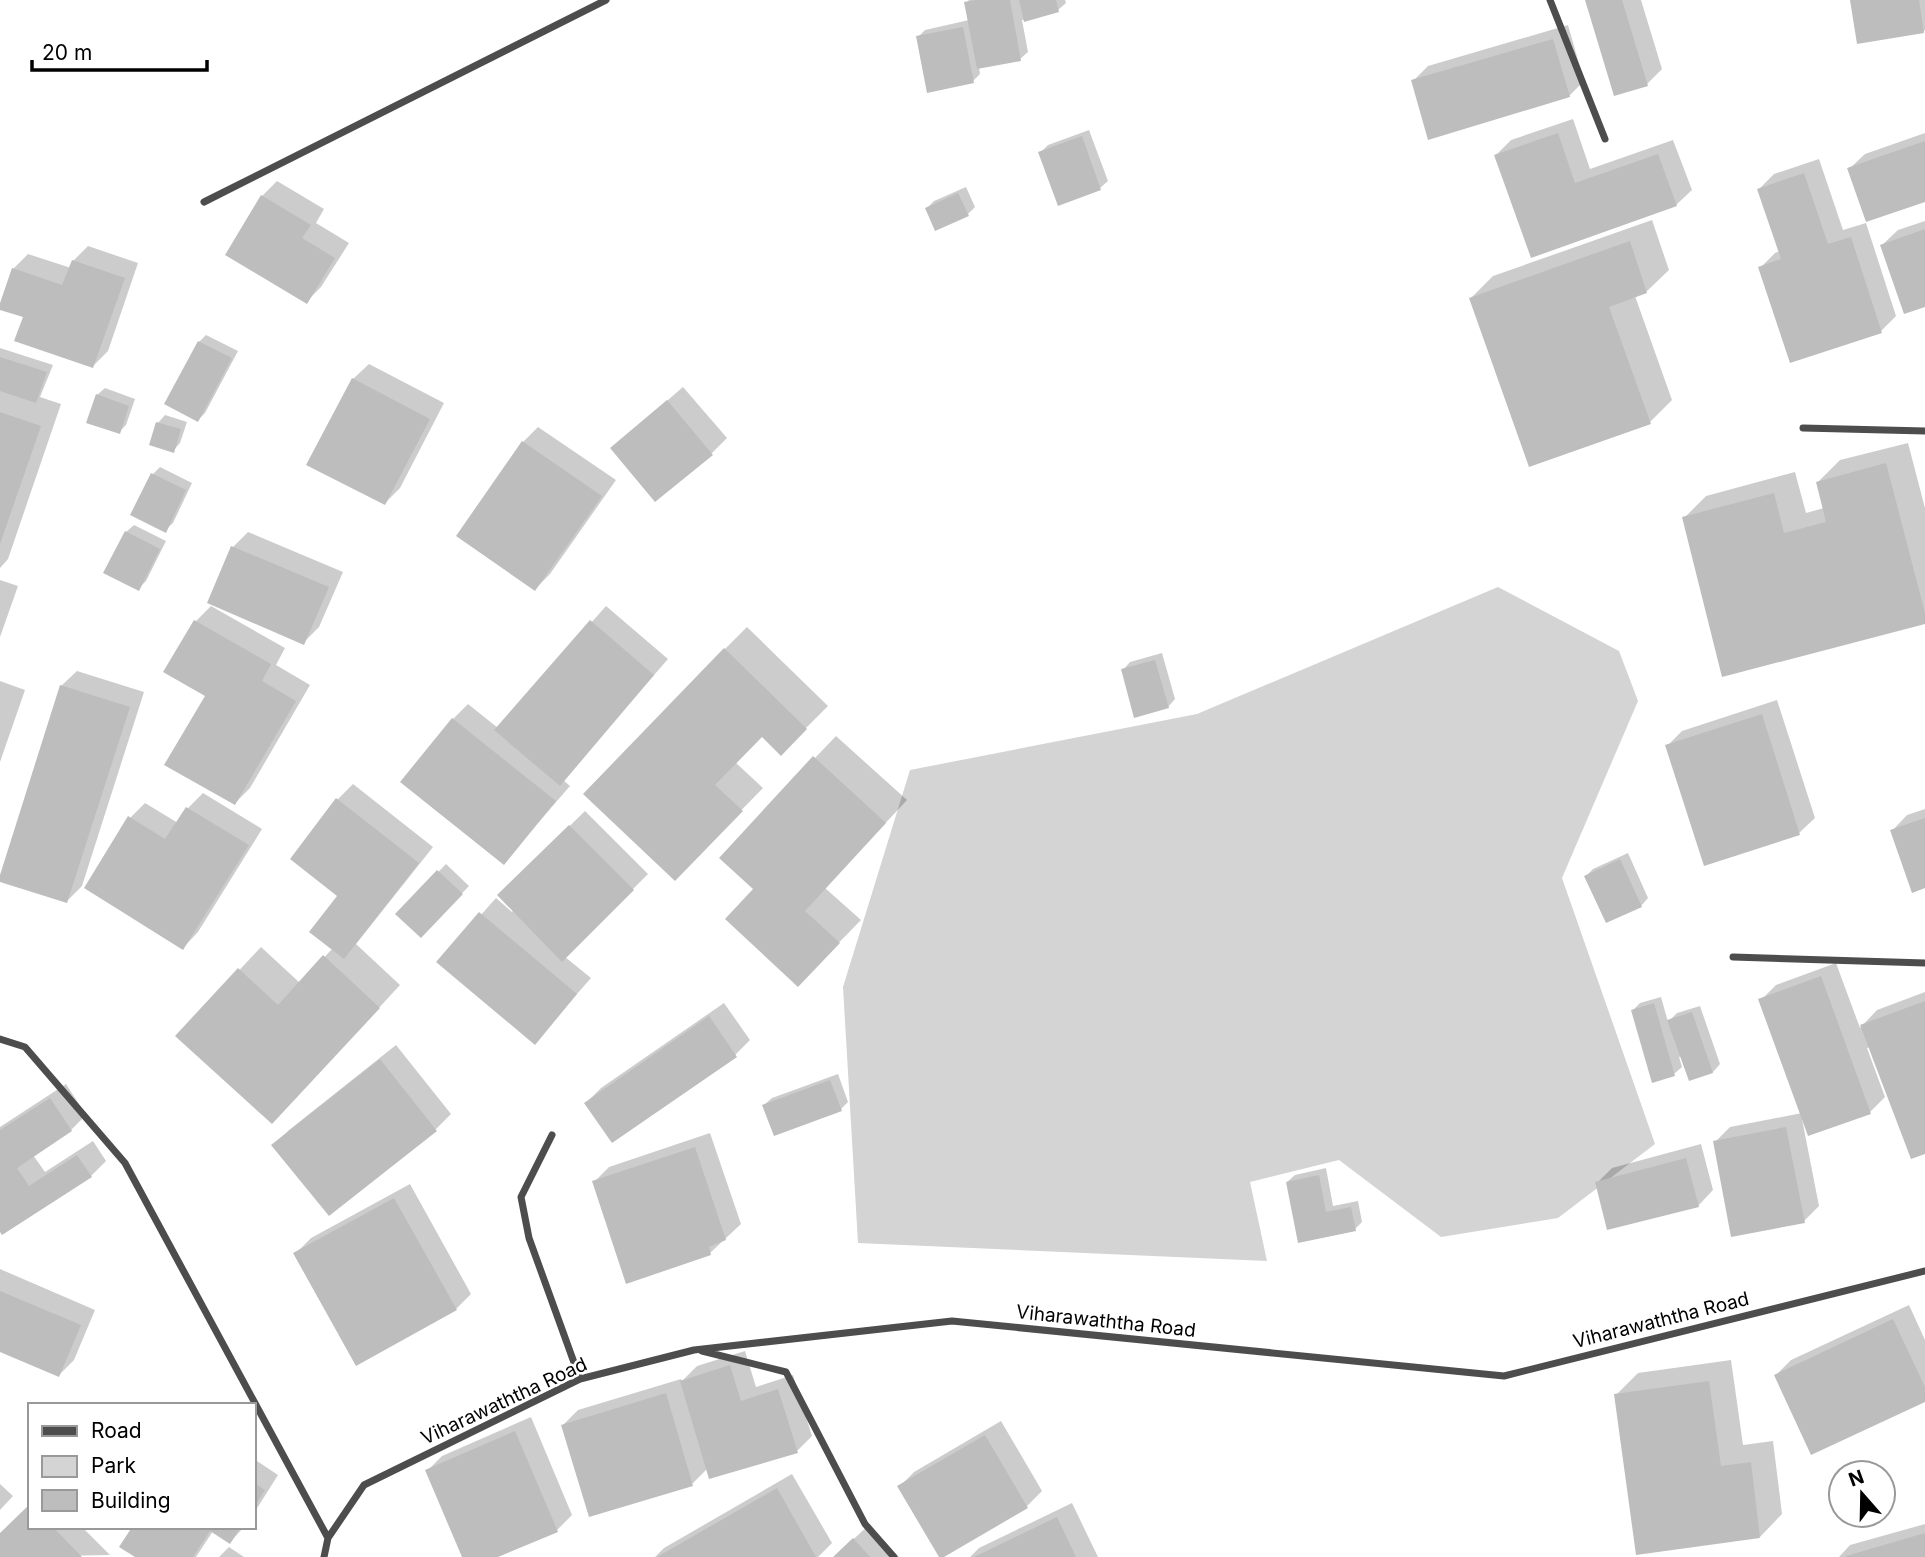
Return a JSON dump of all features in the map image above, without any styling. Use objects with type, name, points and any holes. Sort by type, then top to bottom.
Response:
[{"type":"street","points":[[204,202],[606,0]]},
{"type":"street","points":[[1550,0],[1605,139]]},
{"type":"street","points":[[1803,428],[1925,431]]},
{"type":"street","points":[[1733,957],[1925,963]]},
{"type":"street","points":[[0,1039],[25,1047],[125,1163],[255,1403]]},
{"type":"street","points":[[552,1135],[522,1197],[529,1238],[580,1379]]},
{"type":"street","name":"Viharawaththa Road","points":[[328,1538],[365,1485],[580,1379],[694,1350],[952,1321],[1504,1376],[1925,1271]]},
{"type":"street","points":[[694,1350],[786,1372],[865,1524],[894,1557]]},
{"type":"street","points":[[256,1405],[328,1538],[324,1557]]},
{"type":"green space","points":[[1498,587],[1619,651],[1638,701],[1562,878],[1655,1144],[1558,1218],[1441,1237],[1339,1160],[1250,1182],[1267,1261],[858,1243],[843,987],[910,770],[1197,714]]},
{"type":"building","points":[[1010,0],[1021,61],[977,69],[964,2]]},
{"type":"building","points":[[1019,0],[1056,0],[1059,12],[1024,22]]},
{"type":"building","points":[[1585,0],[1622,0],[1648,86],[1614,96]]},
{"type":"building","points":[[1850,0],[1919,0],[1924,33],[1857,44]]},
{"type":"building","points":[[963,27],[974,83],[927,93],[916,36]]},
{"type":"building","points":[[1553,39],[1570,97],[1428,140],[1411,80]]},
{"type":"building","points":[[1558,133],[1575,183],[1658,154],[1677,206],[1531,258],[1494,155]]},
{"type":"building","points":[[1082,136],[1101,190],[1058,206],[1038,152]]},
{"type":"building","points":[[1925,141],[1925,202],[1866,222],[1847,168]]},
{"type":"building","points":[[1804,173],[1828,244],[1851,237],[1882,333],[1790,363],[1758,267],[1781,259],[1757,189]]},
{"type":"building","points":[[958,193],[969,216],[935,231],[925,208]]},
{"type":"building","points":[[261,195],[311,225],[302,238],[335,258],[307,304],[225,255]]},
{"type":"building","points":[[1925,229],[1925,307],[1904,314],[1880,245]]},
{"type":"building","points":[[1630,241],[1647,293],[1609,307],[1651,424],[1529,467],[1469,298]]},
{"type":"building","points":[[72,260],[125,278],[93,368],[14,341],[23,317],[0,310],[12,268],[62,285]]},
{"type":"building","points":[[198,341],[232,358],[198,422],[164,404]]},
{"type":"building","points":[[0,357],[47,372],[36,403],[0,391]]},
{"type":"building","points":[[352,378],[430,419],[385,505],[306,465]]},
{"type":"building","points":[[96,394],[129,406],[120,434],[86,423]]},
{"type":"building","points":[[667,400],[713,455],[655,502],[610,448]]},
{"type":"building","points":[[0,412],[41,426],[0,544]]},
{"type":"building","points":[[156,422],[181,429],[174,453],[149,445]]},
{"type":"building","points":[[522,441],[602,496],[535,591],[456,536]]},
{"type":"building","points":[[1886,463],[1925,613],[1925,624],[1722,677],[1682,517],[1774,493],[1784,533],[1826,522],[1816,482]]},
{"type":"building","points":[[151,473],[186,490],[166,533],[130,515]]},
{"type":"building","points":[[125,531],[160,549],[139,591],[103,573]]},
{"type":"building","points":[[231,546],[329,587],[304,645],[207,603]]},
{"type":"building","points":[[194,620],[271,664],[262,681],[296,701],[235,805],[164,765],[205,696],[163,672]]},
{"type":"building","points":[[590,620],[654,675],[560,786],[494,730]]},
{"type":"building","points":[[724,648],[807,729],[781,756],[762,737],[715,785],[743,811],[675,881],[583,794]]},
{"type":"building","points":[[1155,660],[1169,708],[1134,718],[1121,669]]},
{"type":"building","points":[[60,685],[130,707],[67,903],[0,882]]},
{"type":"building","points":[[1762,714],[1800,835],[1704,866],[1665,745]]},
{"type":"building","points":[[452,718],[556,801],[504,865],[400,782]]},
{"type":"building","points":[[813,756],[886,823],[805,911],[840,943],[798,987],[725,919],[753,889],[719,858]]},
{"type":"building","points":[[336,798],[419,863],[344,959],[309,932],[337,896],[290,859]]},
{"type":"building","points":[[186,807],[249,845],[183,950],[84,888],[128,816],[165,839]]},
{"type":"building","points":[[1925,818],[1925,888],[1912,893],[1890,830]]},
{"type":"building","points":[[569,825],[634,890],[562,962],[497,895]]},
{"type":"building","points":[[1620,859],[1642,907],[1606,923],[1584,876]]},
{"type":"building","points":[[437,870],[463,894],[421,938],[395,914]]},
{"type":"building","points":[[479,912],[577,994],[535,1045],[436,962]]},
{"type":"building","points":[[323,955],[380,1008],[272,1124],[175,1036],[238,968],[278,1005]]},
{"type":"building","points":[[1821,976],[1871,1114],[1808,1136],[1758,999]]},
{"type":"building","points":[[1925,1001],[1925,1154],[1911,1159],[1860,1025]]},
{"type":"building","points":[[1654,1003],[1675,1076],[1652,1083],[1631,1010]]},
{"type":"building","points":[[1692,1012],[1713,1073],[1689,1081],[1667,1020]]},
{"type":"building","points":[[709,1016],[737,1057],[612,1143],[584,1103]]},
{"type":"building","points":[[380,1059],[437,1131],[329,1216],[271,1145]]},
{"type":"building","points":[[830,1080],[842,1111],[774,1136],[762,1105]]},
{"type":"building","points":[[50,1098],[72,1131],[17,1168],[29,1186],[77,1155],[92,1177],[2,1235],[0,1130]]},
{"type":"building","points":[[1786,1127],[1805,1223],[1731,1237],[1713,1141]]},
{"type":"building","points":[[695,1147],[726,1240],[709,1247],[711,1255],[626,1284],[592,1181]]},
{"type":"building","points":[[1686,1158],[1699,1207],[1607,1230],[1595,1182]]},
{"type":"building","points":[[1319,1175],[1326,1212],[1351,1207],[1356,1231],[1298,1243],[1286,1182]]},
{"type":"building","points":[[394,1198],[457,1310],[356,1366],[293,1253]]},
{"type":"building","points":[[0,1291],[81,1325],[59,1377],[0,1352]]},
{"type":"building","points":[[1893,1319],[1925,1387],[1925,1402],[1811,1455],[1774,1375]]},
{"type":"building","points":[[730,1365],[741,1401],[778,1389],[798,1453],[709,1479],[680,1381]]},
{"type":"building","points":[[1709,1381],[1721,1466],[1751,1462],[1760,1538],[1636,1555],[1614,1394]]},
{"type":"building","points":[[666,1393],[693,1486],[589,1517],[561,1425]]},
{"type":"building","points":[[515,1431],[558,1532],[498,1557],[462,1557],[425,1470]]},
{"type":"building","points":[[985,1435],[1028,1508],[944,1557],[939,1557],[897,1486]]},
{"type":"building","points":[[256,1484],[265,1490],[256,1504]]},
{"type":"building","points":[[777,1488],[816,1557],[657,1557]]},
{"type":"building","points":[[28,1506],[28,1529],[55,1529],[82,1557],[0,1557],[0,1533]]},
{"type":"building","points":[[1057,1517],[1076,1557],[974,1557]]},
{"type":"building","points":[[131,1529],[240,1529],[230,1544],[210,1531],[193,1557],[135,1557],[119,1547]]},
{"type":"building","points":[[1925,1533],[1925,1557],[1846,1557],[1846,1556]]},
{"type":"building","points":[[853,1538],[870,1557],[833,1557]]}]
